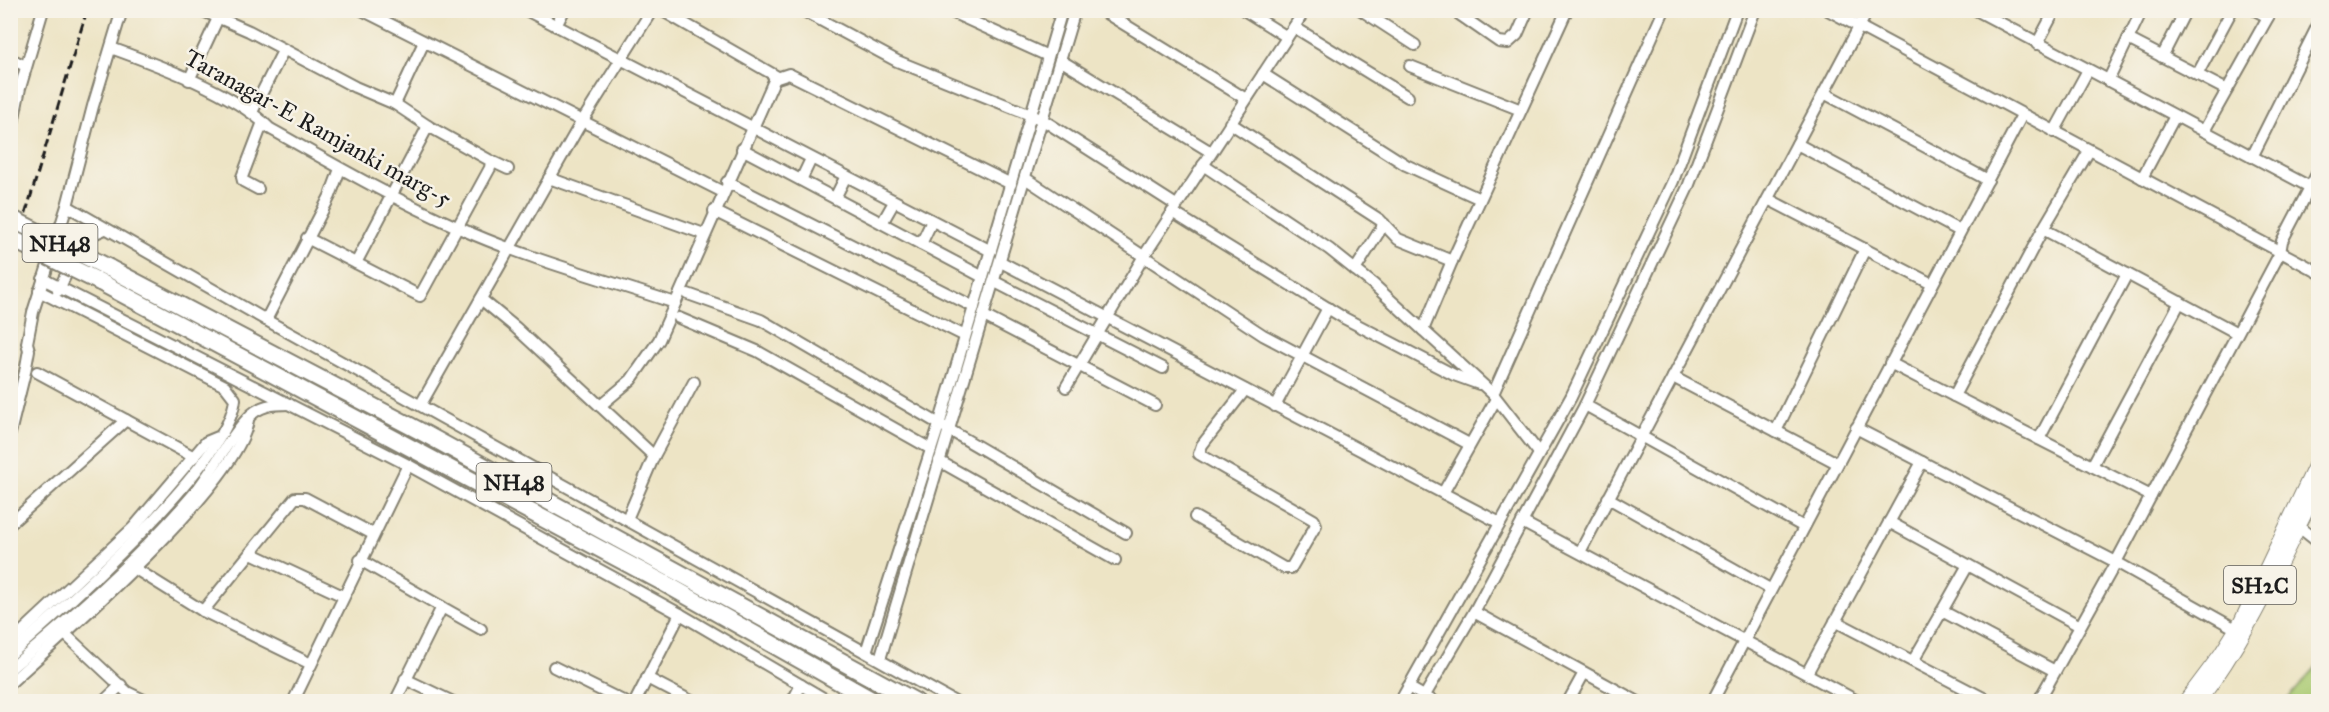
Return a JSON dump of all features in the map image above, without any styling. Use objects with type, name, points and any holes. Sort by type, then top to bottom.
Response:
[{"type":"highway","name":"NH48","points":[[10,218],[104,275],[664,583],[874,702]]},
{"type":"highway","name":"NH48","points":[[10,238],[104,275],[428,435],[916,702]]},
{"type":"main road","name":"SH2C","points":[[2198,702],[2229,662],[2247,631],[2319,460]]},
{"type":"main road","name":"SH2C","points":[[2185,702],[2221,654],[2284,545],[2299,527],[2319,487]]},
{"type":"street","points":[[10,433],[29,350],[27,344],[39,291],[67,206],[122,10]]},
{"type":"street","points":[[201,10],[249,31],[283,51],[395,104],[428,126],[508,169]]},
{"type":"street","points":[[362,10],[581,123],[725,187],[974,307]]},
{"type":"street","points":[[526,10],[991,251]]},
{"type":"street","points":[[556,26],[564,10]]},
{"type":"street","points":[[421,404],[581,123],[652,10]]},
{"type":"street","points":[[600,406],[631,380],[659,340],[714,211],[776,76],[661,10]]},
{"type":"street","points":[[802,10],[897,62],[1043,120],[1328,308],[1491,394]]},
{"type":"street","points":[[947,10],[1048,56]]},
{"type":"street","points":[[880,659],[939,461],[943,427],[965,336],[1062,10]]},
{"type":"street","points":[[866,652],[931,449],[943,427],[984,316],[1075,10]]},
{"type":"street","points":[[1101,10],[1246,99]]},
{"type":"street","points":[[1244,10],[1287,37]]},
{"type":"street","points":[[1066,387],[1105,317],[1174,208],[1305,10]]},
{"type":"street","points":[[1361,10],[1415,45]]},
{"type":"street","points":[[1453,10],[1499,42],[1508,43],[1517,35],[1528,10]]},
{"type":"street","points":[[1423,330],[1480,199],[1568,10]]},
{"type":"street","points":[[1443,493],[1469,444],[1664,10]]},
{"type":"street","points":[[1400,702],[1571,397],[1673,181],[1737,13],[1725,10]]},
{"type":"street","points":[[1423,699],[1474,612],[1585,405],[1688,187],[1755,10]]},
{"type":"street","points":[[1828,10],[2319,272]]},
{"type":"street","points":[[1580,552],[1868,10]]},
{"type":"street","points":[[1976,10],[2310,187]]},
{"type":"street","points":[[2037,44],[2055,10]]},
{"type":"street","points":[[2108,81],[2142,10]]},
{"type":"street","points":[[2162,57],[2186,10]]},
{"type":"street","points":[[2197,75],[2232,10]]},
{"type":"street","points":[[2204,131],[2270,14],[2254,10]]},
{"type":"street","points":[[10,138],[20,88],[42,11]]},
{"type":"street","points":[[189,80],[218,18]]},
{"type":"street","points":[[2252,157],[2319,25]]},
{"type":"street","points":[[1294,27],[1408,97]]},
{"type":"street","points":[[2128,39],[2227,90]]},
{"type":"street","points":[[395,104],[424,42]]},
{"type":"street","name":"Taranagar-E Ramjanki marg-5","points":[[111,48],[189,80],[252,112],[268,128],[340,169],[458,228],[510,249],[675,303]]},
{"type":"street","points":[[252,112],[283,51]]},
{"type":"street","points":[[10,59],[26,66]]},
{"type":"street","points":[[1060,60],[1211,152]]},
{"type":"street","points":[[1410,66],[1521,110]]},
{"type":"street","points":[[2054,132],[2088,70]]},
{"type":"street","points":[[774,79],[789,74],[1011,184]]},
{"type":"street","points":[[1263,74],[1406,165],[1480,199]]},
{"type":"street","points":[[10,98],[20,88]]},
{"type":"street","points":[[1824,93],[1988,180]]},
{"type":"street","points":[[1712,702],[2022,115]]},
{"type":"street","points":[[2142,178],[2175,116]]},
{"type":"street","points":[[258,189],[243,181],[242,177],[263,122]]},
{"type":"street","points":[[1230,123],[1384,224],[1398,239],[1452,261]]},
{"type":"street","points":[[356,263],[428,126]]},
{"type":"street","points":[[1797,144],[1960,231]]},
{"type":"street","points":[[742,149],[983,277]]},
{"type":"street","points":[[1954,396],[2043,229],[2089,151]]},
{"type":"street","points":[[801,180],[811,159]]},
{"type":"street","points":[[307,238],[420,296],[490,168],[491,161]]},
{"type":"street","points":[[1203,165],[1329,249],[1356,270],[1491,394],[1539,453]]},
{"type":"street","points":[[266,320],[330,196],[340,169]]},
{"type":"street","points":[[2038,702],[2116,562],[2280,253],[2282,241],[2319,172]]},
{"type":"street","points":[[835,198],[846,176]]},
{"type":"street","points":[[549,178],[704,234]]},
{"type":"street","points":[[1025,178],[1263,336],[1469,444]]},
{"type":"street","points":[[1768,199],[1932,284]]},
{"type":"street","points":[[882,223],[894,201]]},
{"type":"street","points":[[67,206],[266,320],[955,702]]},
{"type":"street","points":[[714,211],[965,336]]},
{"type":"street","points":[[921,244],[932,221]]},
{"type":"street","points":[[1356,270],[1384,224]]},
{"type":"street","points":[[55,299],[84,238],[105,229]]},
{"type":"street","points":[[2043,229],[2237,333]]},
{"type":"street","points":[[1776,431],[1865,249]]},
{"type":"street","points":[[1001,262],[1500,523]]},
{"type":"street","points":[[2039,439],[2127,274]]},
{"type":"street","points":[[43,279],[408,465],[680,614],[830,702]]},
{"type":"street","points":[[995,282],[1163,368]]},
{"type":"street","points":[[10,655],[146,528],[181,489],[220,436],[232,414],[236,399],[225,386],[39,291]]},
{"type":"street","points":[[688,294],[761,320],[1126,532]]},
{"type":"street","points":[[481,298],[516,327],[654,456]]},
{"type":"street","points":[[2092,466],[2180,302]]},
{"type":"street","points":[[1275,406],[1328,308]]},
{"type":"street","points":[[984,316],[1155,405]]},
{"type":"street","points":[[679,318],[757,351],[931,449]]},
{"type":"street","points":[[1890,363],[2151,496]]},
{"type":"street","points":[[37,372],[194,457]]},
{"type":"street","points":[[1673,377],[1837,463]]},
{"type":"street","points":[[627,519],[654,456],[694,382]]},
{"type":"street","points":[[1195,517],[1284,568],[1291,568],[1316,525],[1314,520],[1199,454],[1202,445],[1245,390]]},
{"type":"street","points":[[10,669],[66,621],[194,494],[248,417],[268,404],[290,404]]},
{"type":"street","points":[[1585,405],[1804,526]]},
{"type":"street","points":[[10,682],[65,634],[134,568],[216,478],[246,433],[248,417]]},
{"type":"street","points":[[10,524],[126,420]]},
{"type":"street","points":[[1856,428],[2116,562],[2236,629]]},
{"type":"street","points":[[10,643],[132,528],[206,442],[220,436]]},
{"type":"street","points":[[939,461],[1115,560]]},
{"type":"street","points":[[1807,674],[1923,462]]},
{"type":"street","points":[[293,702],[408,465]]},
{"type":"street","points":[[203,611],[295,498],[306,498],[373,534]]},
{"type":"street","points":[[1608,498],[1770,590]]},
{"type":"street","points":[[1522,522],[1859,702]]},
{"type":"street","points":[[1890,522],[2080,626]]},
{"type":"street","points":[[2299,527],[2319,542]]},
{"type":"street","points":[[250,553],[343,596]]},
{"type":"street","points":[[360,561],[481,629]]},
{"type":"street","points":[[1913,661],[1968,565]]},
{"type":"street","points":[[134,568],[203,611],[310,664]]},
{"type":"street","points":[[395,702],[440,606]]},
{"type":"street","points":[[1942,611],[2055,671]]},
{"type":"street","points":[[1474,612],[1638,702]]},
{"type":"street","points":[[635,702],[680,614]]},
{"type":"street","points":[[1835,621],[1991,702]]},
{"type":"street","points":[[65,634],[127,692],[148,702]]},
{"type":"street","points":[[554,667],[625,702]]},
{"type":"street","points":[[1568,702],[1584,672]]},
{"type":"street","points":[[647,678],[693,702]]},
{"type":"street","points":[[405,679],[453,702]]},
{"type":"street","points":[[103,702],[121,685]]},
{"type":"street","points":[[792,702],[801,685]]},
{"type":"street","points":[[1408,687],[1423,699],[1434,702]]},
{"type":"green space","points":[[2318,665],[2318,701],[2286,701]]},
{"type":"railway","points":[[10,265],[87,10]]}]
